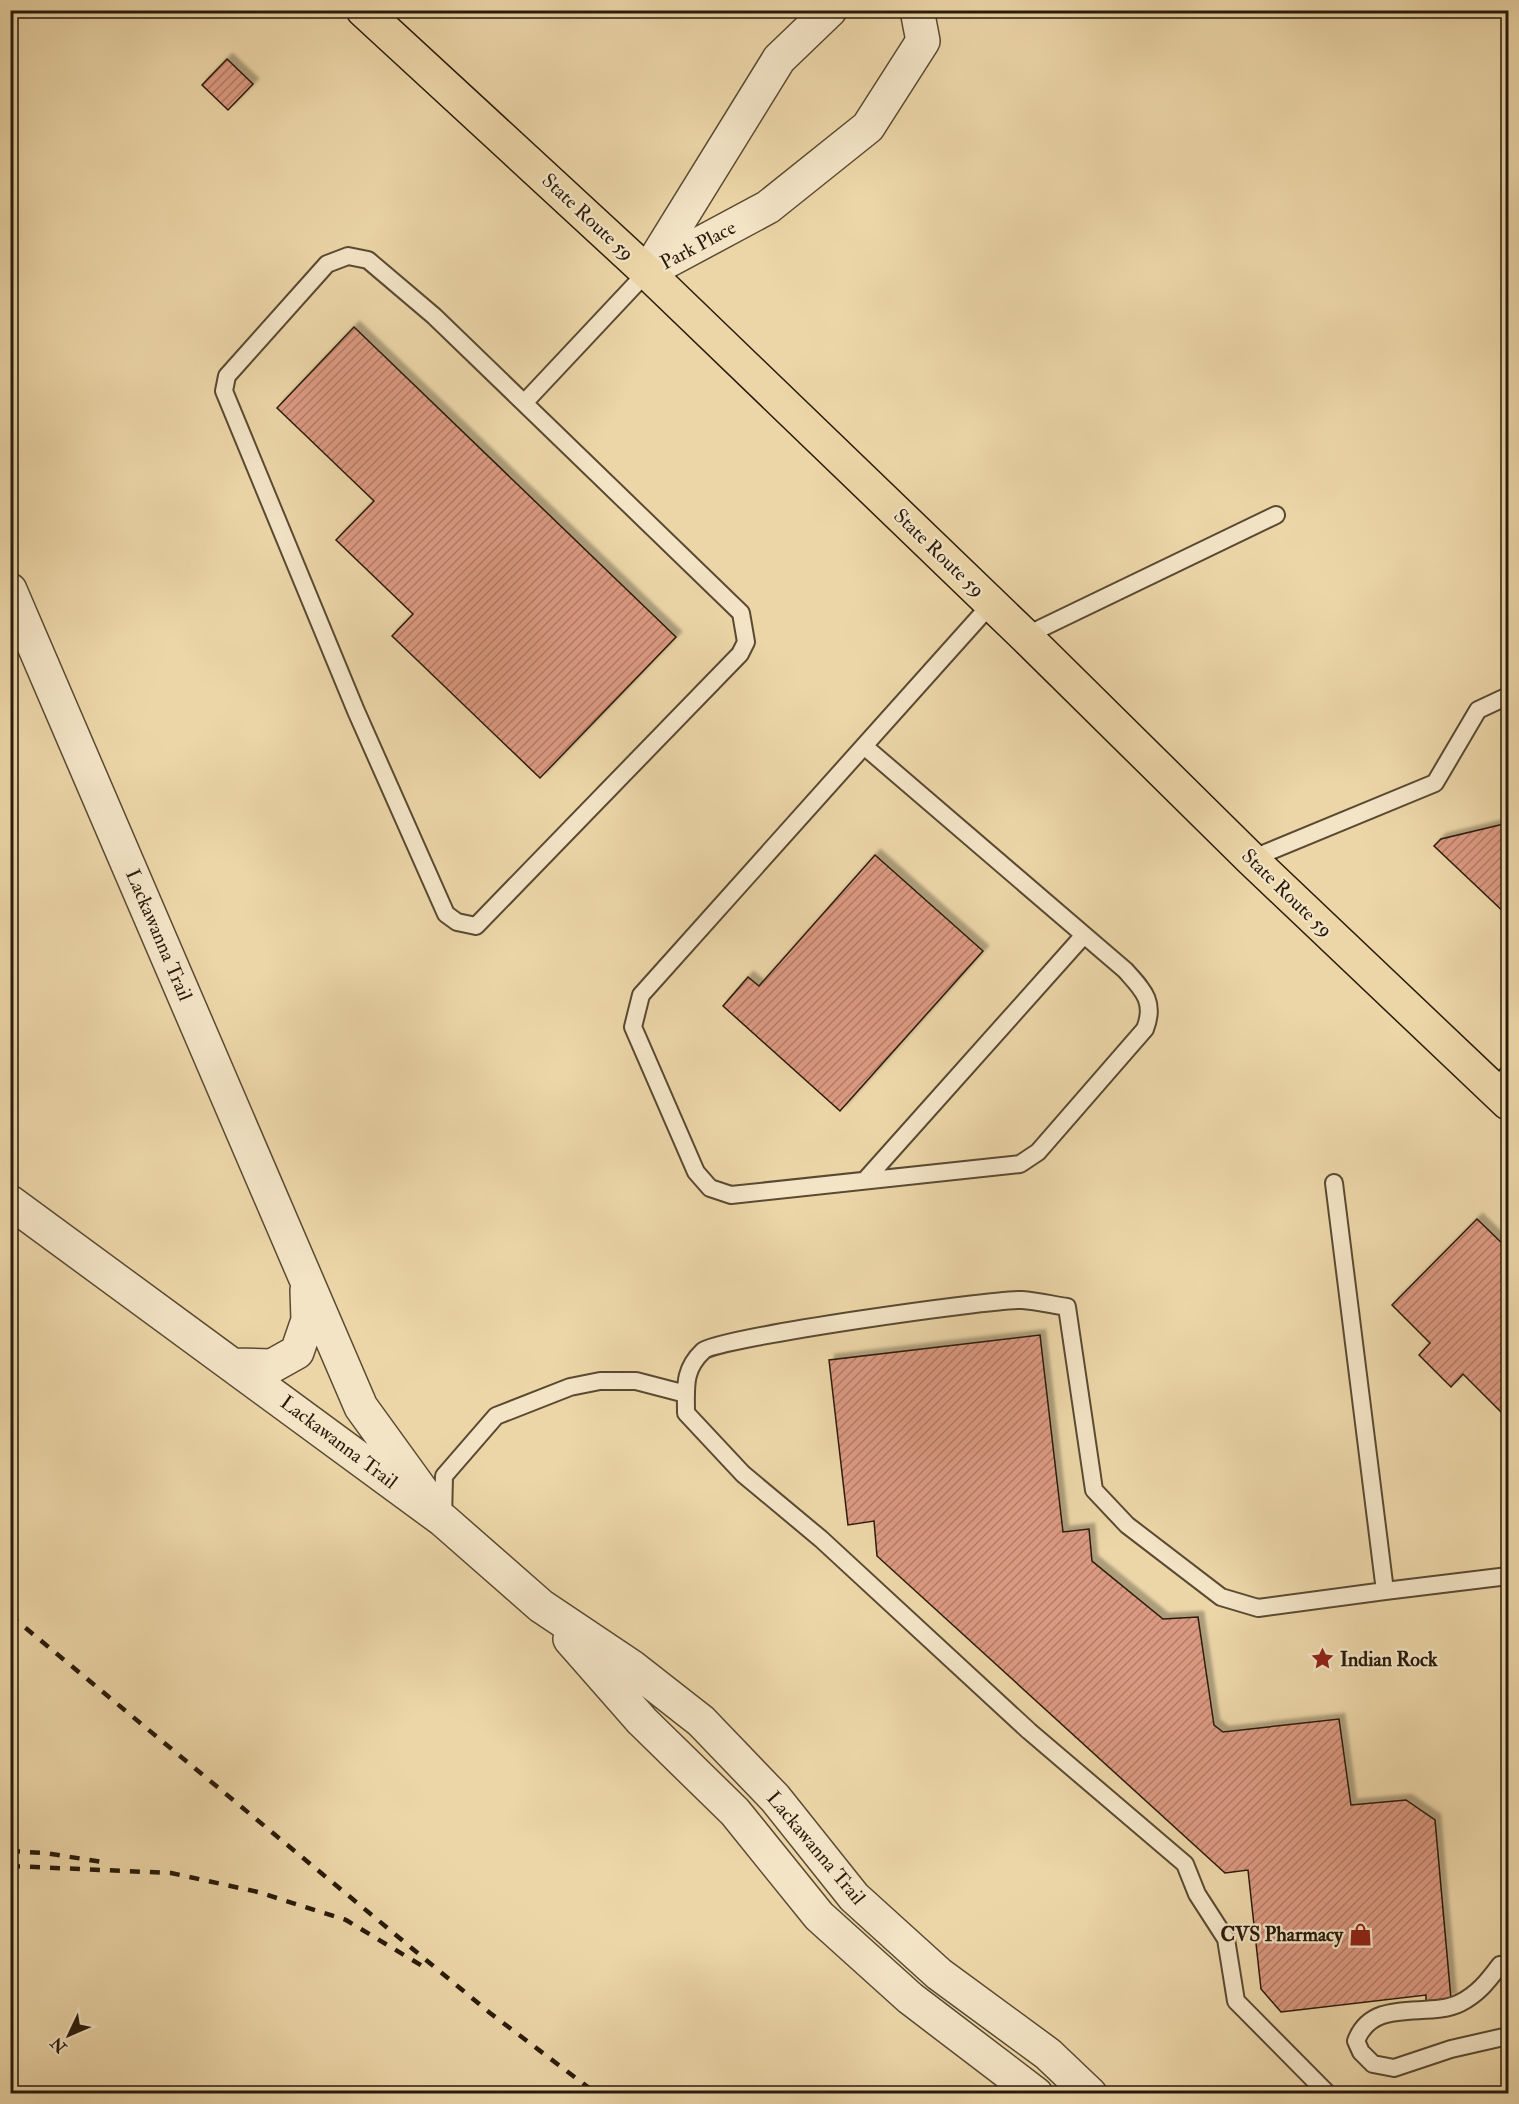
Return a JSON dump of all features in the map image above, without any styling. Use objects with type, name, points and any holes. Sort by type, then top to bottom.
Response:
[{"type":"main road","name":"State Route 59","points":[[363,10],[647,272],[992,603],[1251,859],[1504,1089]]},
{"type":"street","name":"Park Place","points":[[647,272],[779,59],[830,10]]},
{"type":"street","name":"Park Place","points":[[647,272],[768,207],[868,127],[923,41],[917,10]]},
{"type":"street","name":"Lackawanna Trail","points":[[10,590],[361,1407],[443,1520]]},
{"type":"street","name":"Lackawanna Trail","points":[[10,1202],[235,1365],[443,1520],[541,1606],[642,1721],[735,1812],[819,1916],[910,1998],[1036,2094]]},
{"type":"street","name":"Lackawanna Trail","points":[[235,1365],[272,1365],[297,1352],[308,1320],[306,1280]]},
{"type":"street","name":"Lackawanna Trail","points":[[541,1606],[632,1666],[701,1721],[775,1798],[854,1897],[939,1974],[1048,2054],[1090,2094]]},
{"type":"lane","points":[[348,256],[368,260],[434,316],[524,403],[741,613],[746,642],[740,654],[476,926],[456,922],[446,914],[356,711],[224,391],[227,376],[327,264],[348,256]]},
{"type":"lane","points":[[524,403],[647,272]]},
{"type":"lane","points":[[1025,636],[1275,515]]},
{"type":"lane","points":[[864,746],[1125,970],[1146,994],[1150,1016],[1145,1029],[1038,1152],[1020,1164],[867,1178],[730,1195],[710,1188],[696,1172],[633,1027],[641,995],[992,603]]},
{"type":"lane","points":[[1251,859],[1435,783],[1478,710],[1509,696]]},
{"type":"lane","points":[[867,1178],[1084,935]]},
{"type":"lane","points":[[1334,1183],[1385,1591]]},
{"type":"lane","points":[[1328,2094],[1236,2001],[1226,1939],[1197,1894],[1185,1864],[1029,1731],[821,1539],[743,1474],[686,1413],[687,1371],[705,1348],[863,1318],[1022,1300],[1067,1307],[1094,1490],[1127,1525],[1221,1597],[1258,1608],[1509,1576]]},
{"type":"lane","points":[[443,1520],[444,1476],[496,1416],[570,1387],[600,1381],[636,1381],[686,1394]]},
{"type":"lane","points":[[1500,1965],[1483,1988],[1458,2005],[1386,2013],[1360,2029],[1356,2041],[1361,2052],[1373,2064],[1394,2068],[1451,2049],[1509,2036]]},
{"type":"building","points":[[227,59],[253,84],[228,110],[202,85]]},
{"type":"building","points":[[354,327],[676,637],[540,778],[392,636],[413,614],[336,540],[374,501],[277,408]]},
{"type":"building","points":[[1508,823],[1508,916],[1434,846],[1441,839]]},
{"type":"building","points":[[875,855],[983,951],[840,1111],[723,1006],[748,977],[759,986]]},
{"type":"building","points":[[1477,1219],[1508,1249],[1508,1419],[1463,1374],[1451,1387],[1419,1355],[1430,1343],[1392,1305]]},
{"type":"building","points":[[1040,1335],[1063,1532],[1089,1529],[1092,1561],[1163,1619],[1198,1617],[1214,1725],[1223,1732],[1339,1719],[1351,1805],[1406,1800],[1435,1820],[1451,1999],[1426,2002],[1426,1995],[1281,2012],[1261,1989],[1248,1870],[1225,1873],[877,1556],[874,1521],[848,1525],[829,1360]]},
{"type":"railway","points":[[10,1615],[490,2013],[597,2094]]},
{"type":"railway","points":[[10,1851],[45,1853],[109,1863]]},
{"type":"railway","points":[[10,1866],[171,1873],[258,1892],[346,1920],[424,1967]]},
{"type":"place","name":"Indian Rock","points":[[1322,1659]]},
{"type":"place","name":"CVS Pharmacy","points":[[1361,1934]]}]
